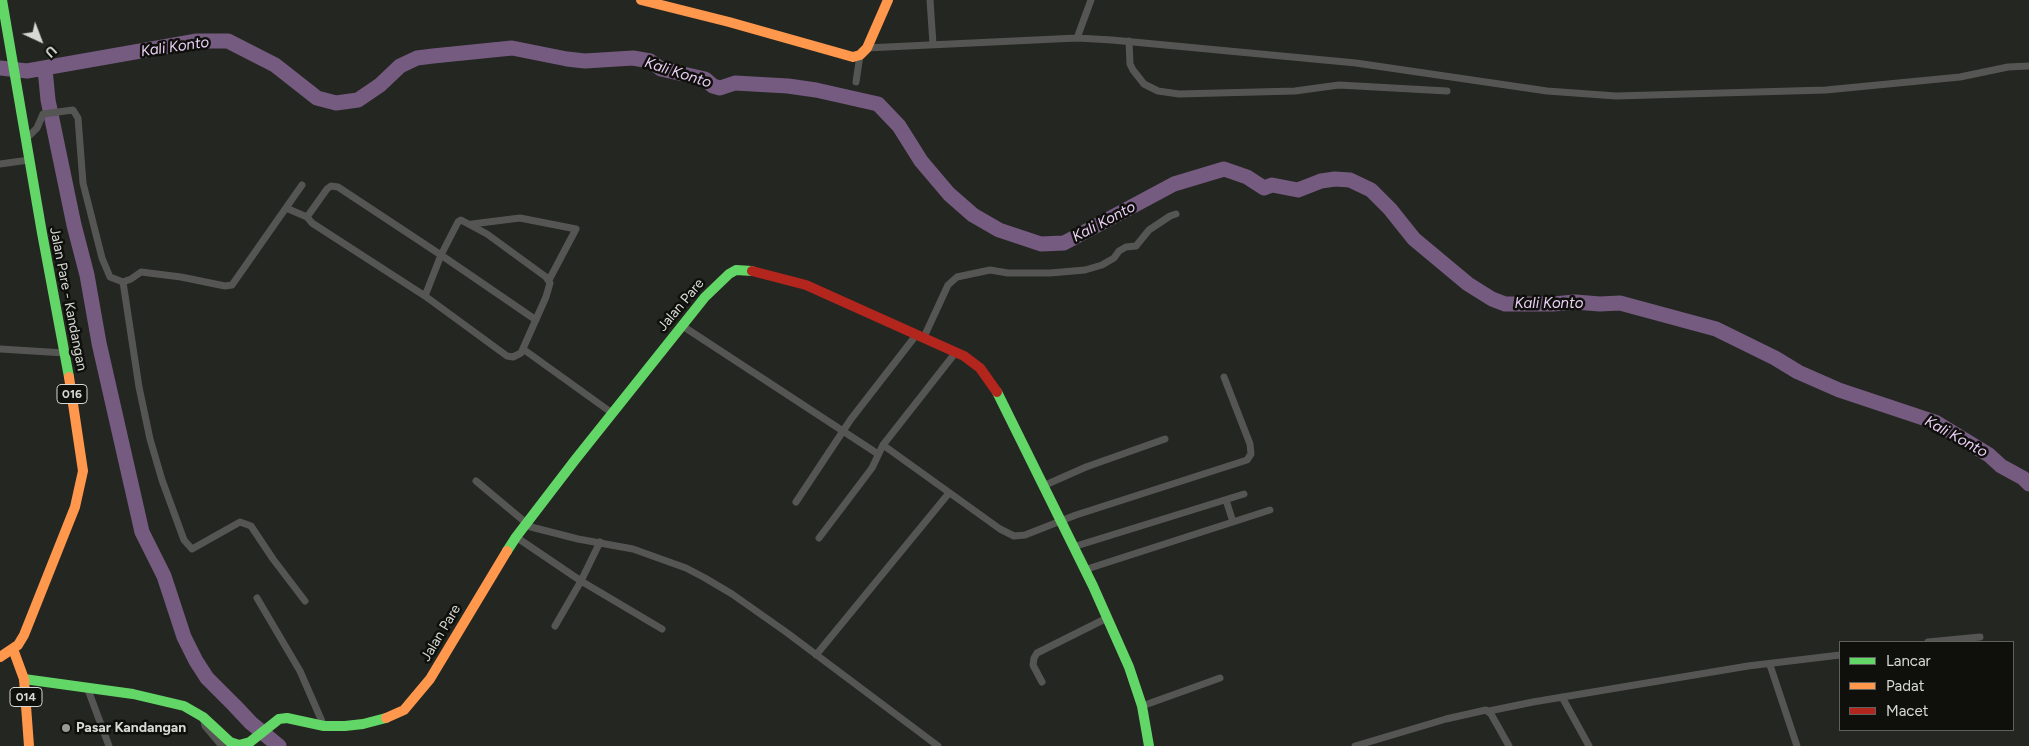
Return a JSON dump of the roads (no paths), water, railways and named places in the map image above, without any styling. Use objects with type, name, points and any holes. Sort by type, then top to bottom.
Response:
[{"type":"street","name":"Jalan Pare - Kandangan","points":[[2,0],[29,160],[65,352],[80,442],[82,478],[75,507],[24,635],[13,649]]},
{"type":"street","points":[[641,0],[729,22],[852,57],[863,51],[933,44],[1077,38],[1183,45],[1248,54],[1365,64],[1547,91],[1616,96],[1826,90],[1960,78],[2008,66],[2029,66]]},
{"type":"street","points":[[856,82],[863,51],[888,0]]},
{"type":"street","points":[[930,0],[933,44]]},
{"type":"street","points":[[1077,38],[1090,0]]},
{"type":"street","points":[[1129,41],[1130,64],[1133,70],[1144,84],[1158,91],[1179,94],[1295,91],[1338,86],[1447,91]]},
{"type":"street","points":[[26,140],[37,128],[43,114],[73,110],[78,118],[83,183],[102,258],[110,277],[123,282],[132,279],[141,272],[232,286],[302,185]]},
{"type":"street","points":[[0,164],[29,160]]},
{"type":"street","points":[[307,217],[327,189],[333,186],[340,188],[536,320]]},
{"type":"street","points":[[286,208],[307,217],[312,223],[425,296],[507,356],[517,356],[523,349],[536,320],[550,286],[549,280],[576,229],[520,218],[472,224]]},
{"type":"street","points":[[796,502],[844,432],[920,336],[948,285],[957,277],[990,270],[1008,273],[1050,273],[1084,270],[1102,265],[1114,258],[1119,251],[1126,247],[1136,246],[1149,230],[1176,214]]},
{"type":"street","points":[[425,296],[441,255],[459,221],[463,220],[472,224],[549,280]]},
{"type":"street","name":"Jalan Pare","points":[[24,679],[87,687],[167,701],[184,706],[203,717],[230,742],[242,745],[250,742],[274,721],[287,718],[324,726],[363,724],[386,718],[409,706],[430,679],[516,537],[526,524],[681,325],[705,297],[729,274],[736,270],[746,270],[761,272],[806,285],[956,352],[980,368],[993,384],[1073,547],[1129,667],[1142,706],[1149,746]]},
{"type":"street","points":[[123,282],[139,387],[148,430],[162,480],[184,540],[192,549],[240,522],[251,526],[305,601]]},
{"type":"street","points":[[681,325],[878,454]]},
{"type":"street","points":[[0,349],[65,352]]},
{"type":"street","points":[[523,349],[612,413]]},
{"type":"street","points":[[819,538],[872,468],[883,445],[956,352]]},
{"type":"street","points":[[883,445],[1000,529],[1014,536],[1035,532],[1060,521],[1247,460],[1251,454],[1250,444],[1224,377]]},
{"type":"street","points":[[1043,486],[1086,467],[1165,439]]},
{"type":"street","points":[[476,481],[526,524],[542,531],[650,554],[686,568],[732,594],[938,746]]},
{"type":"street","points":[[816,655],[948,493]]},
{"type":"street","points":[[1073,547],[1244,494]]},
{"type":"street","points":[[1226,500],[1233,522]]},
{"type":"street","points":[[1084,570],[1270,510]]},
{"type":"street","points":[[516,537],[581,581],[662,629]]},
{"type":"street","points":[[555,626],[581,581],[600,542]]},
{"type":"street","points":[[257,598],[300,671],[324,726]]},
{"type":"street","points":[[1042,682],[1033,665],[1037,653],[1107,618]]},
{"type":"street","points":[[1941,641],[1980,638]]},
{"type":"street","points":[[0,658],[13,649]]},
{"type":"street","name":"014","points":[[13,649],[24,679],[29,746]]},
{"type":"street","points":[[1355,746],[1472,712],[1489,711],[1748,666],[1770,665],[1839,655]]},
{"type":"street","points":[[1770,665],[1797,746]]},
{"type":"street","points":[[1142,706],[1220,678]]},
{"type":"street","points":[[87,687],[108,746]]},
{"type":"street","points":[[1562,697],[1589,746]]},
{"type":"street","points":[[1489,711],[1509,746]]},
{"type":"street","points":[[203,717],[205,726],[222,746]]},
{"type":"waterway","name":"Kali Konto","points":[[0,68],[27,71],[197,41],[228,41],[275,65],[317,98],[336,103],[358,100],[380,85],[400,66],[417,58],[512,48],[585,61],[633,58],[650,61],[661,69],[705,79],[713,86],[720,88],[735,83],[788,86],[816,90],[878,104],[899,126],[921,161],[949,194],[973,215],[999,230],[1041,244],[1064,243],[1174,184],[1224,169],[1247,177],[1264,188],[1272,185],[1298,190],[1321,181],[1335,179],[1350,180],[1371,190],[1390,209],[1414,239],[1468,284],[1492,299],[1505,304],[1620,303],[1716,329],[1775,358],[1798,372],[1839,390],[1935,422],[1989,455],[2001,466],[2023,478],[2029,484]]},
{"type":"waterway","points":[[45,69],[48,100],[74,225],[87,275],[99,343],[142,532],[164,576],[184,637],[196,661],[207,678],[251,723],[279,746]]},
{"type":"place","name":"Pasar Kandangan","points":[[66,728]]}]
